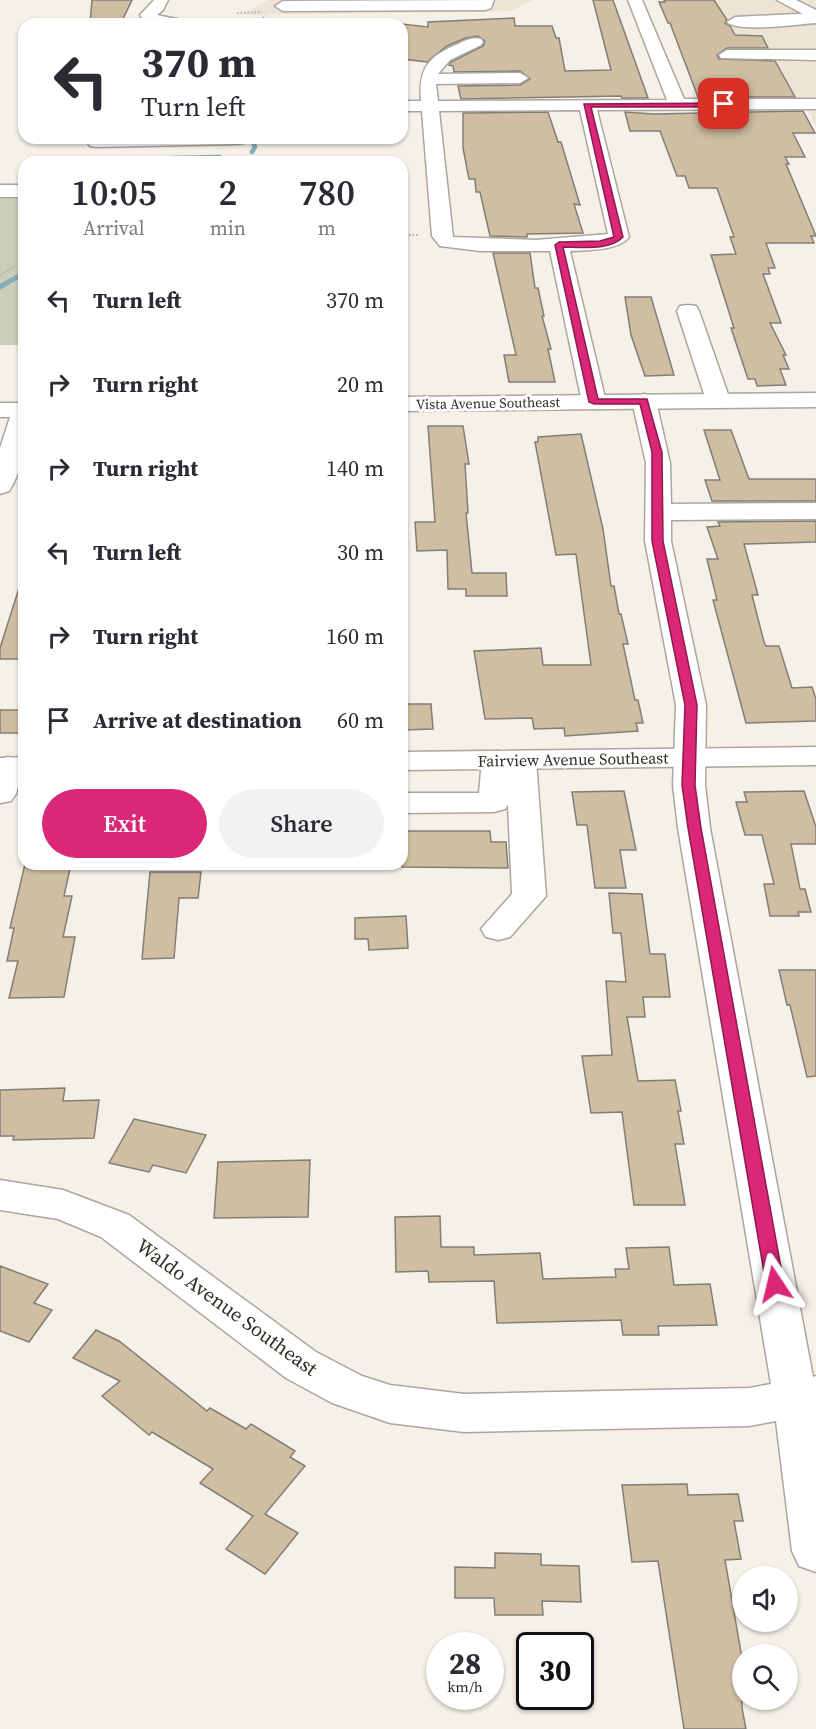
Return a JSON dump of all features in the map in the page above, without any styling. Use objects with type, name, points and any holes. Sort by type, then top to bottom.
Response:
[{"type":"street","points":[[149,18],[148,15],[158,7],[160,0]]},
{"type":"street","points":[[287,0],[282,6],[447,3],[486,5],[487,0]]},
{"type":"street","points":[[635,0],[678,105]]},
{"type":"street","points":[[788,2],[816,1]]},
{"type":"street","points":[[788,2],[816,17]]},
{"type":"street","points":[[735,22],[788,21],[816,17]]},
{"type":"street","points":[[475,42],[436,61],[430,69],[428,81],[442,235],[447,242],[463,245],[559,245],[615,241],[619,237],[587,105]]},
{"type":"street","points":[[727,55],[816,54]]},
{"type":"street","points":[[411,83],[520,78]]},
{"type":"street","points":[[408,106],[678,105],[766,98],[816,104]]},
{"type":"street","points":[[0,191],[18,191]]},
{"type":"street","points":[[559,245],[594,402]]},
{"type":"street","points":[[688,311],[718,400]]},
{"type":"street","name":"Vista Avenue Southeast","points":[[408,404],[816,400]]},
{"type":"street","points":[[644,401],[657,452],[658,541],[664,580],[691,705],[689,785],[694,828],[806,1396],[816,1551]]},
{"type":"street","points":[[0,410],[18,411]]},
{"type":"street","points":[[0,486],[18,430]]},
{"type":"street","points":[[657,512],[816,511]]},
{"type":"street","name":"Fairview Avenue Southeast","points":[[408,761],[816,756]]},
{"type":"street","points":[[408,803],[494,801],[509,760]]},
{"type":"street","points":[[498,929],[529,896],[509,760]]},
{"type":"street","name":"Waldo Avenue Southeast","points":[[0,1195],[63,1204],[115,1226],[301,1365],[348,1390],[390,1404],[476,1412],[749,1407],[806,1396]]},
{"type":"path","points":[[263,18],[267,12]]},
{"type":"path","points":[[0,275],[18,266]]},
{"type":"shaded area","points":[[268,0],[534,0],[511,11],[243,15]]},
{"type":"shaded area","points":[[698,0],[816,0],[816,126],[808,110],[742,110]]},
{"type":"green space","points":[[0,195],[18,195],[18,345],[0,345]]},
{"type":"building","points":[[92,0],[132,0],[123,18],[90,18]]},
{"type":"building","points":[[593,0],[613,0],[648,98],[622,98],[621,96],[461,99],[458,86],[520,85],[530,79],[520,71],[454,72],[453,66],[449,65],[451,62],[483,46],[485,41],[478,36],[447,46],[427,62],[408,60],[408,25],[428,27],[428,22],[514,18],[515,26],[552,26],[556,38],[559,38],[565,71],[611,70]]},
{"type":"building","points":[[664,0],[714,0],[727,20],[725,23],[730,26],[735,35],[762,36],[768,48],[727,48],[717,55],[719,59],[775,61],[795,97],[698,97],[670,23],[659,2],[665,2]]},
{"type":"building","points":[[803,111],[815,133],[793,133],[805,157],[785,157],[816,236],[811,236],[814,243],[766,243],[775,268],[768,268],[770,274],[763,274],[781,323],[770,323],[786,355],[783,355],[789,369],[780,369],[786,385],[757,386],[755,379],[748,379],[711,255],[736,254],[730,237],[734,237],[717,188],[689,188],[685,176],[677,176],[660,131],[630,131],[625,112],[654,114]]},
{"type":"building","points":[[548,112],[558,142],[561,142],[580,205],[574,204],[583,233],[527,234],[527,237],[490,236],[480,192],[476,192],[475,179],[469,179],[463,148],[463,113]]},
{"type":"building","points":[[493,253],[530,253],[535,288],[538,288],[544,316],[542,316],[551,349],[548,349],[555,382],[509,382],[504,355],[516,355]]},
{"type":"building","points":[[625,297],[651,297],[674,375],[645,376],[631,335]]},
{"type":"building","points":[[428,426],[463,426],[469,464],[465,464],[468,513],[466,513],[472,573],[506,573],[507,596],[466,596],[466,589],[448,589],[447,550],[417,551],[415,522],[435,522]]},
{"type":"building","points":[[704,430],[731,430],[749,479],[816,479],[816,501],[712,501],[705,480],[720,480]]},
{"type":"building","points":[[581,434],[603,529],[611,586],[614,586],[628,644],[623,644],[635,700],[638,700],[643,723],[636,723],[638,731],[565,736],[564,728],[534,729],[532,718],[485,719],[474,651],[541,648],[543,665],[591,665],[576,554],[556,555],[535,442],[538,442],[538,437]]},
{"type":"building","points":[[816,521],[816,542],[744,544],[758,595],[752,595],[764,642],[766,646],[779,646],[792,688],[812,687],[816,699],[816,721],[746,723],[713,600],[717,600],[707,559],[718,559],[707,527],[720,526],[718,522]]},
{"type":"building","points":[[18,591],[18,659],[0,659],[0,648]]},
{"type":"building","points":[[408,704],[431,704],[433,729],[408,730]]},
{"type":"building","points":[[0,710],[18,710],[18,733],[0,733]]},
{"type":"building","points":[[624,791],[636,850],[620,850],[626,888],[595,888],[587,825],[577,825],[572,792]]},
{"type":"building","points":[[804,791],[816,827],[816,844],[791,844],[800,889],[805,889],[811,912],[798,912],[799,916],[770,916],[764,884],[774,884],[762,835],[745,835],[736,802],[747,802],[744,792]]},
{"type":"building","points":[[408,831],[490,831],[491,842],[506,842],[508,868],[408,867]]},
{"type":"building","points":[[24,870],[70,870],[64,896],[72,896],[63,937],[75,937],[64,997],[9,998],[18,961],[7,961],[14,928],[10,928]]},
{"type":"building","points":[[150,872],[201,872],[198,898],[179,898],[174,958],[142,959]]},
{"type":"building","points":[[609,893],[642,894],[650,954],[665,954],[670,997],[643,997],[645,1017],[627,1017],[638,1081],[675,1080],[684,1144],[675,1144],[685,1205],[634,1205],[622,1112],[591,1113],[582,1056],[612,1055],[606,981],[626,982],[621,933],[613,933]]},
{"type":"building","points":[[406,916],[408,948],[369,950],[368,939],[355,939],[355,918]]},
{"type":"building","points":[[779,970],[816,970],[816,1076],[807,1077]]},
{"type":"building","points":[[65,1088],[63,1101],[99,1100],[94,1138],[13,1140],[14,1136],[0,1136],[0,1090]]},
{"type":"building","points":[[134,1119],[206,1135],[186,1173],[153,1165],[149,1172],[109,1163]]},
{"type":"building","points":[[310,1160],[308,1217],[214,1218],[218,1162]]},
{"type":"building","points":[[440,1216],[441,1247],[474,1247],[474,1255],[540,1253],[543,1279],[616,1277],[615,1269],[629,1269],[626,1248],[669,1247],[674,1285],[710,1284],[717,1325],[658,1326],[659,1335],[623,1335],[621,1320],[497,1323],[494,1281],[429,1282],[428,1271],[396,1272],[395,1217]]},
{"type":"building","points":[[0,1266],[48,1284],[34,1303],[52,1310],[29,1342],[0,1331]]},
{"type":"building","points":[[96,1330],[119,1341],[207,1411],[210,1408],[246,1429],[251,1424],[295,1451],[290,1457],[305,1466],[265,1514],[298,1533],[265,1574],[226,1549],[253,1516],[200,1483],[213,1469],[152,1432],[149,1435],[102,1396],[120,1381],[73,1358]]},
{"type":"building","points":[[687,1484],[688,1495],[738,1494],[743,1521],[734,1521],[741,1559],[725,1560],[732,1600],[732,1632],[737,1632],[740,1644],[732,1644],[732,1710],[742,1710],[746,1729],[684,1729],[658,1561],[632,1562],[622,1485]]},
{"type":"building","points":[[495,1553],[541,1554],[541,1565],[579,1566],[581,1602],[542,1601],[543,1615],[495,1615],[494,1598],[455,1598],[455,1567],[495,1568]]},
{"type":"waterway","points":[[252,152],[255,147],[254,144]]},
{"type":"waterway","points":[[0,287],[18,276]]},
{"type":"route","points":[[724,104],[587,105],[619,237],[609,242],[559,245],[594,402],[644,401],[657,452],[658,541],[664,580],[691,705],[689,785],[694,828],[775,1284]]}]
